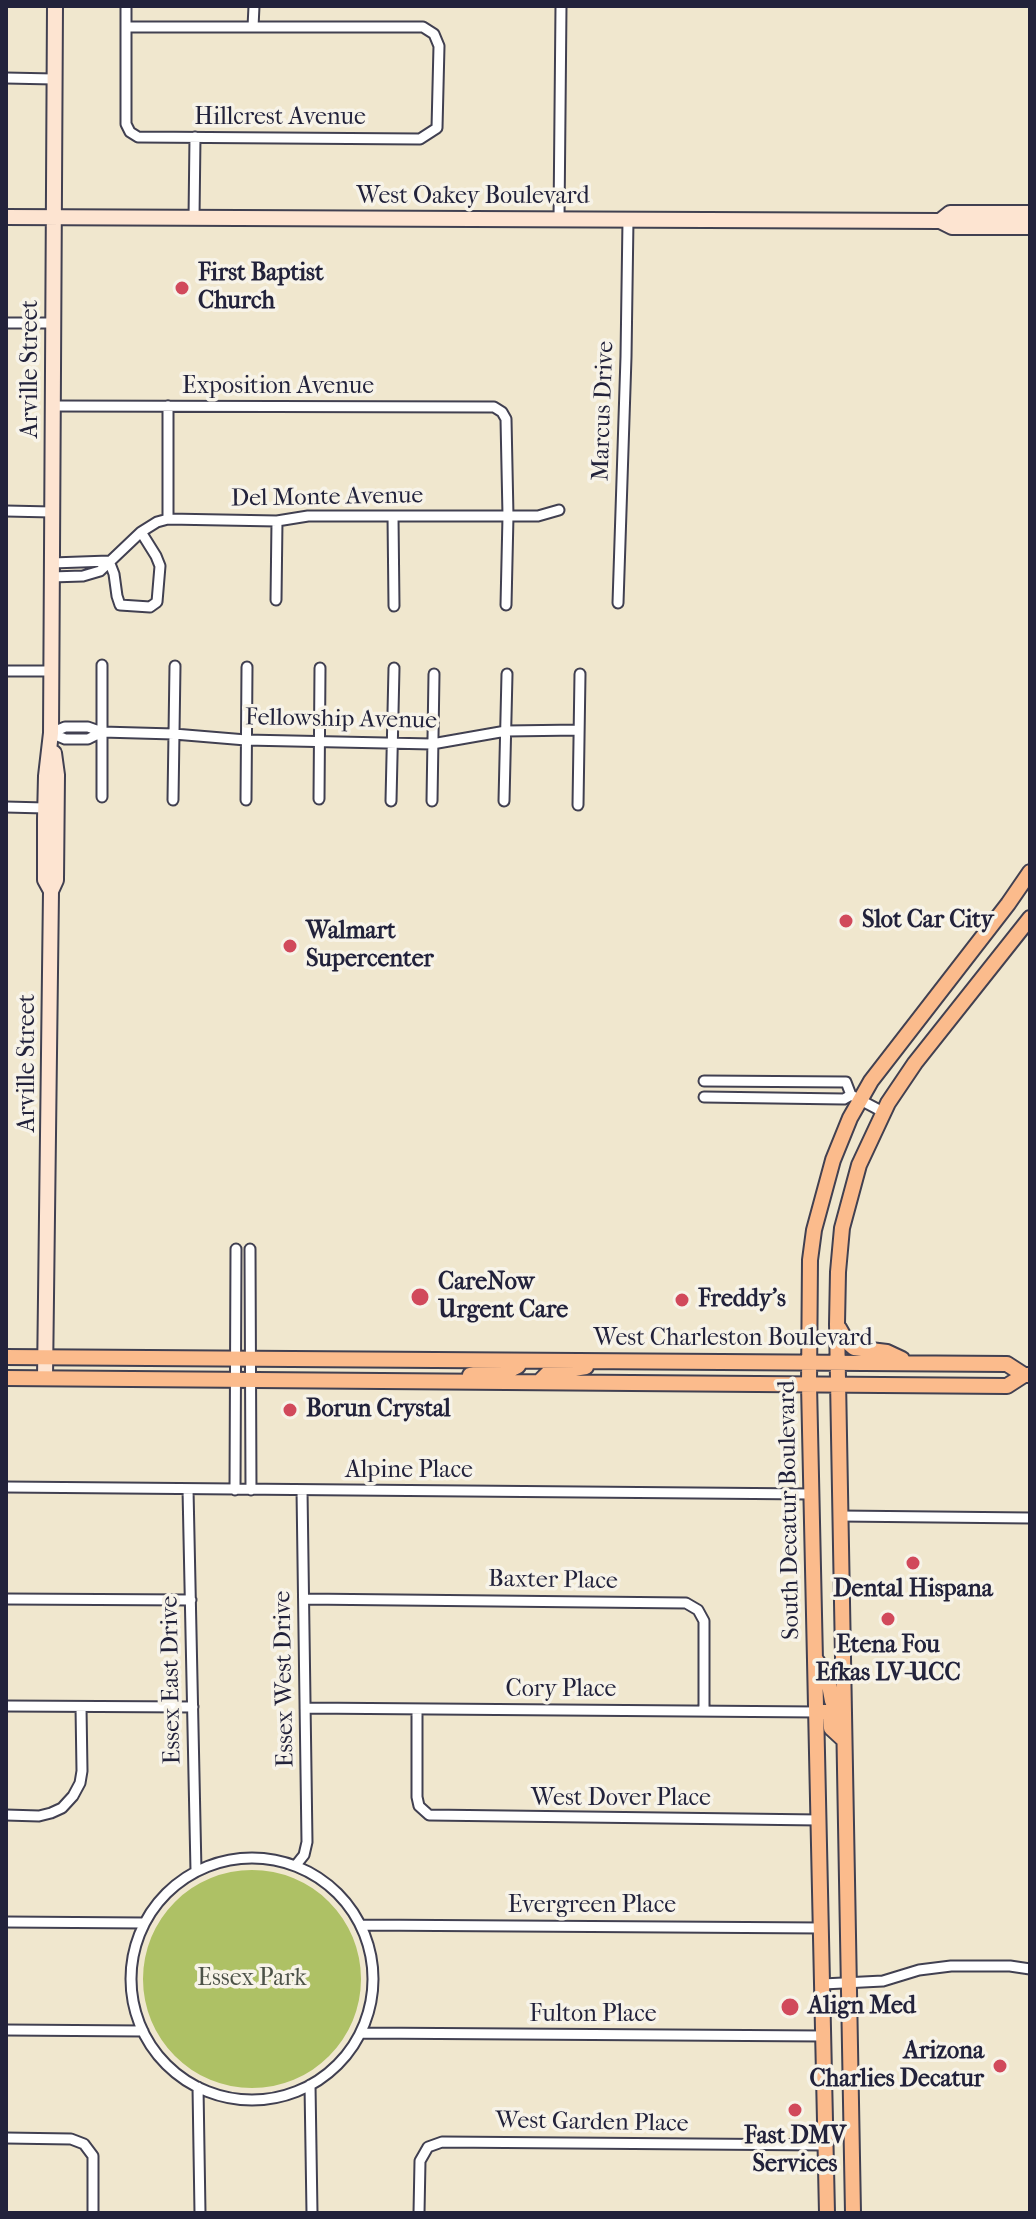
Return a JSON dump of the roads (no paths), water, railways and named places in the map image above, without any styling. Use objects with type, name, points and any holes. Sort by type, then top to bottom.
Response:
[{"type":"main road","name":"South Decatur Boulevard","points":[[827,2213],[809,1384],[810,1260],[814,1230],[828,1176],[855,1098],[988,931],[1030,872]]},
{"type":"main road","name":"South Decatur Boulevard","points":[[853,2213],[837,1362],[839,1250],[845,1212],[866,1148],[883,1112],[907,1074],[1030,918]]},
{"type":"main road","points":[[837,1324],[843,1337],[854,1348],[887,1352],[911,1363]]},
{"type":"main road","name":"West Charleston Boulevard","points":[[6,1357],[423,1381],[1007,1386],[1027,1375]]},
{"type":"main road","name":"West Charleston Boulevard","points":[[6,1378],[521,1360],[1007,1364],[1027,1375]]},
{"type":"main road","points":[[423,1381],[510,1370],[518,1366],[521,1360]]},
{"type":"main road","points":[[539,1382],[544,1375],[553,1371],[568,1371],[609,1361]]},
{"type":"main road","points":[[816,1658],[829,1685],[832,1701],[843,1707]]},
{"type":"main road","points":[[817,1712],[830,1712],[831,1728],[844,1740]]},
{"type":"street","name":"Arville Street","points":[[45,1378],[51,891],[56,880],[51,856],[55,6]]},
{"type":"street","points":[[126,6],[126,27],[253,27],[254,6]]},
{"type":"street","points":[[559,219],[561,6]]},
{"type":"street","name":"Hillcrest Avenue","points":[[126,27],[126,124],[130,132],[138,137],[420,139],[437,128],[439,46],[434,34],[423,27],[253,27]]},
{"type":"street","points":[[6,78],[54,79]]},
{"type":"street","points":[[194,218],[195,137]]},
{"type":"street","name":"West Oakey Boulevard","points":[[940,221],[950,213],[1030,213]]},
{"type":"street","name":"West Oakey Boulevard","points":[[6,217],[940,221],[952,227],[1030,227]]},
{"type":"street","name":"Marcus Drive","points":[[618,603],[628,220]]},
{"type":"street","points":[[6,323],[53,323]]},
{"type":"street","name":"Exposition Avenue","points":[[53,406],[494,407],[506,419],[508,516]]},
{"type":"street","points":[[168,406],[168,519]]},
{"type":"street","name":"Del Monte Avenue","points":[[52,570],[92,574],[100,571],[141,532],[168,519],[277,521],[308,516],[538,516],[559,510]]},
{"type":"street","points":[[6,511],[52,512]]},
{"type":"street","points":[[393,516],[394,606]]},
{"type":"street","points":[[506,605],[508,516]]},
{"type":"street","points":[[276,600],[277,521]]},
{"type":"street","points":[[109,561],[120,605],[150,607],[157,602],[160,566],[141,532]]},
{"type":"street","points":[[102,665],[102,797]]},
{"type":"street","points":[[173,800],[175,666]]},
{"type":"street","points":[[246,800],[247,667]]},
{"type":"street","points":[[319,799],[320,668]]},
{"type":"street","points":[[391,801],[394,668]]},
{"type":"street","points":[[6,671],[51,671]]},
{"type":"street","points":[[432,801],[434,674]]},
{"type":"street","points":[[504,801],[507,674]]},
{"type":"street","points":[[578,805],[580,674]]},
{"type":"street","name":"Fellowship Avenue","points":[[51,733],[65,739],[88,739],[102,732],[319,743],[432,744],[506,731],[579,730]]},
{"type":"street","points":[[6,807],[51,802]]},
{"type":"street","points":[[704,1081],[846,1082],[855,1098]]},
{"type":"street","points":[[704,1097],[855,1098],[883,1112]]},
{"type":"street","points":[[236,1249],[251,1490]]},
{"type":"street","points":[[235,1490],[250,1249]]},
{"type":"street","name":"Alpine Place","points":[[6,1487],[811,1494]]},
{"type":"street","name":"Essex East Drive","points":[[188,1489],[196,1871]]},
{"type":"street","name":"Essex West Drive","points":[[296,1865],[304,1855],[307,1842],[302,1490]]},
{"type":"street","points":[[840,1516],[1030,1518]]},
{"type":"street","points":[[6,1599],[191,1600]]},
{"type":"street","name":"Baxter Place","points":[[304,1599],[686,1603],[698,1610],[704,1621],[704,1711]]},
{"type":"street","points":[[6,1706],[193,1707]]},
{"type":"street","points":[[6,1815],[39,1816],[51,1813],[62,1808],[73,1796],[82,1771],[81,1707]]},
{"type":"street","name":"Cory Place","points":[[305,1708],[817,1712]]},
{"type":"street","name":"West Dover Place","points":[[417,1710],[417,1797],[423,1812],[438,1817],[819,1820]]},
{"type":"street","points":[[251,1857],[296,1865],[329,1884],[347,1903],[361,1925],[371,1951],[374,1978],[371,2005],[362,2033],[341,2062],[310,2085],[267,2099],[221,2096],[198,2087],[166,2064],[143,2031],[135,2010],[131,1966],[144,1923],[175,1885],[196,1871],[223,1861],[251,1857]]},
{"type":"street","points":[[6,1922],[144,1923]]},
{"type":"street","name":"Evergreen Place","points":[[361,1925],[822,1928]]},
{"type":"street","points":[[823,1984],[883,1981],[919,1970],[951,1966],[1030,1969]]},
{"type":"street","points":[[6,2030],[143,2031]]},
{"type":"street","name":"Fulton Place","points":[[362,2033],[823,2036]]},
{"type":"street","points":[[310,2085],[312,2213]]},
{"type":"street","points":[[198,2087],[200,2213]]},
{"type":"street","points":[[6,2138],[71,2139],[84,2144],[93,2156],[93,2213]]},
{"type":"street","name":"West Garden Place","points":[[419,2213],[420,2161],[428,2147],[442,2142],[826,2145]]},
{"type":"place","name":"First Baptist Church","points":[[182,288]]},
{"type":"place","name":"Slot Car City","points":[[846,921]]},
{"type":"place","name":"Walmart Supercenter","points":[[290,946]]},
{"type":"place","name":"CareNow Urgent Care","points":[[420,1297]]},
{"type":"place","name":"Freddy's","points":[[682,1300]]},
{"type":"place","name":"Borun Crystal","points":[[290,1410]]},
{"type":"place","name":"Dental Hispana","points":[[913,1563]]},
{"type":"place","name":"Etena Fou Efkas LV-UCC","points":[[888,1619]]},
{"type":"place","name":"Align Med","points":[[790,2007]]},
{"type":"place","name":"Arizona Charlies Decatur","points":[[1000,2066]]},
{"type":"place","name":"Fast DMV Services","points":[[795,2110]]},
{"type":"park label","name":"Essex Park","points":[[252,1979]]}]
